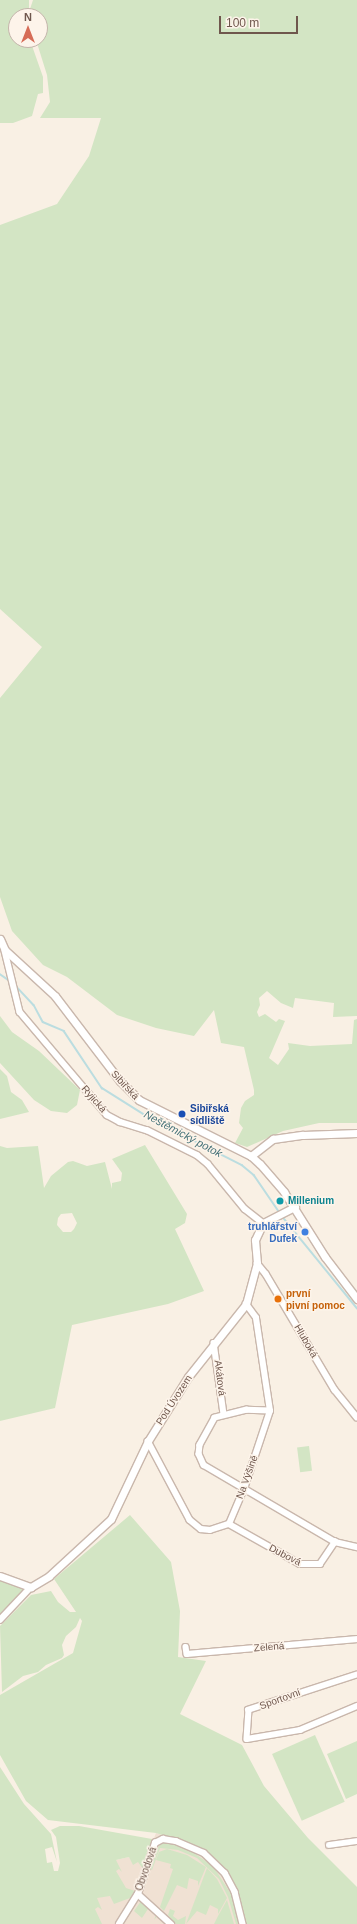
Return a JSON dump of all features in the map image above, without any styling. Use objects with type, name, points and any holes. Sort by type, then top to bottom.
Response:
[{"type":"street","name":"Ryjická","points":[[0,939],[5,950],[20,1012],[107,1115],[120,1122],[147,1130],[197,1155],[208,1164],[245,1209],[263,1223]]},
{"type":"street","name":"Sibiřská","points":[[5,950],[54,996],[120,1081],[139,1100],[251,1156],[284,1192],[295,1207],[324,1258],[357,1299]]},
{"type":"street","points":[[251,1156],[273,1139],[303,1135],[357,1133]]},
{"type":"street","points":[[263,1223],[295,1207]]},
{"type":"street","name":"Pod Úvozem","points":[[31,1587],[49,1576],[111,1519],[148,1441],[188,1377],[246,1304],[257,1263],[255,1240],[263,1223]]},
{"type":"street","name":"Hluboká","points":[[257,1263],[266,1274],[335,1390],[357,1417]]},
{"type":"street","name":"Na Výšině","points":[[229,1524],[244,1489],[270,1411],[256,1318],[246,1304]]},
{"type":"street","name":"Akátová","points":[[214,1343],[224,1414]]},
{"type":"street","points":[[270,1411],[247,1410],[224,1414],[215,1418],[200,1445],[199,1454],[204,1465],[335,1542],[357,1547]]},
{"type":"street","points":[[148,1441],[190,1520],[201,1528],[210,1530],[229,1524]]},
{"type":"street","name":"Dubová","points":[[229,1524],[300,1564],[320,1564],[335,1542]]},
{"type":"street","points":[[0,1576],[31,1587],[0,1620]]},
{"type":"street","name":"Zelená","points":[[186,1648],[187,1654],[357,1639]]},
{"type":"street","name":"Sportovní","points":[[357,1675],[249,1710],[248,1739],[300,1730],[357,1706]]},
{"type":"street","name":"Obvodová","points":[[119,1924],[138,1894],[155,1843],[163,1839],[176,1841],[204,1853],[225,1873],[235,1892],[243,1924]]},
{"type":"street","points":[[329,1846],[357,1841]]},
{"type":"street","points":[[138,1894],[171,1924]]},
{"type":"shaded area","points":[[156,1833],[199,1847],[216,1859],[227,1872],[238,1892],[246,1924],[74,1924],[116,1860],[129,1857],[138,1862],[145,1861]]},
{"type":"green space","points":[[0,0],[29,0],[29,8],[8,8],[8,48],[33,48],[43,77],[43,93],[38,94],[32,116],[13,123],[0,123]]},
{"type":"green space","points":[[33,0],[357,0],[357,1016],[333,1017],[334,1003],[295,998],[293,1008],[281,1003],[267,991],[259,998],[260,1005],[257,1012],[259,1017],[265,1014],[276,1022],[279,1019],[285,1021],[269,1058],[278,1065],[289,1049],[288,1043],[310,1046],[352,1044],[354,1020],[357,1019],[357,1123],[319,1123],[283,1131],[247,1147],[235,1143],[243,1128],[239,1123],[241,1108],[245,1101],[254,1095],[254,1090],[244,1047],[221,1043],[214,1010],[194,1036],[156,1028],[117,1015],[67,977],[43,965],[12,931],[0,897],[0,698],[42,647],[0,609],[0,225],[57,204],[89,156],[101,118],[40,118],[50,102],[47,75],[39,48],[48,48],[48,8],[30,8]]},
{"type":"green space","points":[[0,1016],[12,1032],[39,1051],[80,1090],[77,1105],[67,1113],[51,1111],[34,1100],[0,1063]]},
{"type":"green space","points":[[0,1069],[7,1076],[11,1092],[22,1100],[29,1112],[0,1119]]},
{"type":"green space","points":[[145,1145],[187,1214],[185,1223],[175,1229],[204,1291],[168,1304],[72,1325],[55,1408],[0,1421],[0,1146],[7,1148],[38,1146],[44,1188],[51,1176],[68,1162],[73,1161],[87,1166],[105,1162],[112,1189],[112,1183],[121,1181],[122,1173],[112,1159]],"holes":[[[72,1213],[77,1223],[71,1232],[63,1232],[57,1225],[58,1218],[61,1214]]]},
{"type":"green space","points":[[309,1446],[312,1471],[300,1472],[297,1447]]},
{"type":"green space","points":[[130,1515],[171,1562],[180,1611],[178,1657],[206,1661],[180,1714],[242,1745],[264,1786],[308,1838],[357,1887],[357,1924],[246,1924],[238,1892],[227,1872],[216,1859],[199,1847],[156,1833],[48,1820],[26,1801],[0,1755],[0,1695],[73,1653],[82,1621],[80,1618],[76,1627],[66,1636],[62,1645],[64,1655],[62,1658],[46,1665],[38,1672],[23,1676],[2,1692],[0,1626],[31,1595],[51,1591],[58,1602],[70,1612],[76,1612],[54,1579]]},
{"type":"green space","points":[[0,1578],[26,1590],[0,1617]]},
{"type":"green space","points":[[315,1735],[345,1802],[302,1821],[272,1754]]},
{"type":"green space","points":[[357,1741],[357,1794],[346,1799],[327,1754]]},
{"type":"green space","points":[[0,1767],[24,1804],[51,1834],[57,1862],[52,1847],[45,1849],[47,1863],[52,1862],[54,1871],[58,1871],[60,1863],[56,1837],[51,1830],[60,1826],[79,1826],[152,1839],[143,1869],[138,1862],[133,1865],[129,1857],[116,1860],[122,1872],[119,1869],[116,1871],[126,1888],[135,1891],[130,1898],[114,1904],[110,1896],[97,1898],[102,1910],[98,1907],[95,1909],[102,1924],[0,1924]]},
{"type":"green space","points":[[163,1842],[188,1849],[213,1866],[233,1897],[240,1924],[236,1924],[228,1897],[219,1879],[197,1858],[178,1850],[160,1848],[152,1870],[150,1869],[154,1851]]},
{"type":"green space","points":[[167,1849],[187,1855],[206,1867],[198,1886],[198,1881],[189,1878],[187,1889],[177,1885],[164,1911],[160,1907],[173,1869],[170,1868],[171,1864],[156,1860],[159,1852]]},
{"type":"green space","points":[[207,1868],[217,1879],[227,1898],[218,1914],[218,1909],[210,1905],[206,1915],[197,1911],[186,1924]]},
{"type":"green space","points":[[227,1900],[234,1924],[214,1924],[218,1916]]},
{"type":"green space","points":[[141,1901],[159,1914],[154,1920],[156,1915],[148,1909],[142,1918],[134,1911]]},
{"type":"green space","points":[[170,1909],[175,1911],[173,1916],[178,1920],[186,1916],[185,1924],[176,1924],[168,1915]]},
{"type":"waterway","name":"Neštěmický potok","points":[[0,974],[10,981]]},
{"type":"waterway","name":"Neštěmický potok","points":[[16,986],[34,1005],[43,1022],[64,1031],[102,1088],[153,1120],[242,1165],[254,1175],[280,1213]]},
{"type":"waterway","name":"Neštěmický potok","points":[[282,1216],[357,1308]]},
{"type":"place","name":"Sibiřská sídliště","points":[[182,1114]]},
{"type":"place","name":"Millenium","points":[[280,1201]]},
{"type":"place","name":"truhlářství Dufek","points":[[305,1232]]},
{"type":"place","name":"první pivní pomoc","points":[[278,1299]]}]
